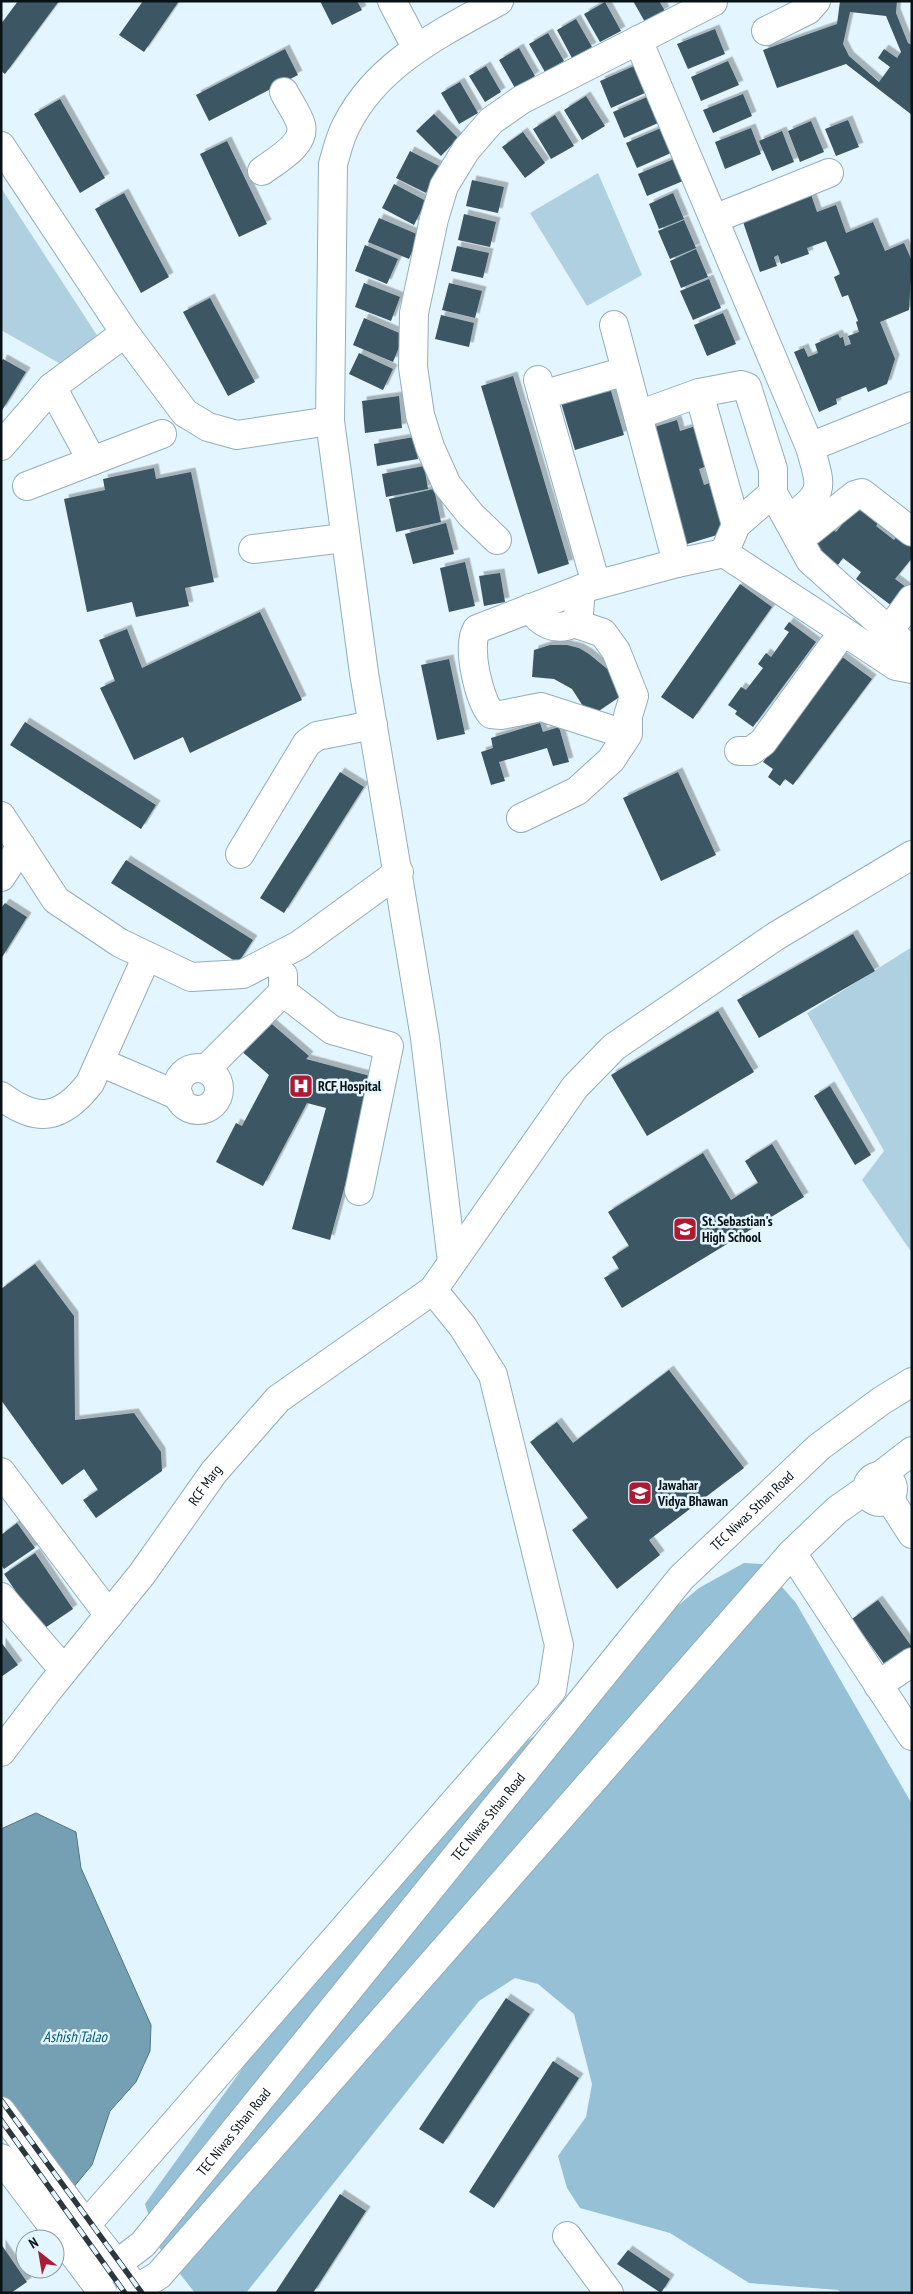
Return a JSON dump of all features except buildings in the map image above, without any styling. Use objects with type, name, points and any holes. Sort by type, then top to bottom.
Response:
[{"type":"street","points":[[392,1],[416,47]]},
{"type":"street","points":[[452,1262],[425,1038],[344,538],[330,420],[333,164],[346,125],[370,88],[416,47],[499,1]]},
{"type":"street","points":[[766,31],[808,10],[816,1]]},
{"type":"street","points":[[497,540],[471,515],[446,485],[430,447],[420,415],[413,367],[414,313],[434,219],[444,186],[466,150],[491,121],[521,100],[712,2]]},
{"type":"street","points":[[638,40],[810,447],[820,479],[815,498],[793,529]]},
{"type":"street","points":[[262,171],[292,148],[301,135],[301,125],[284,92]]},
{"type":"street","points":[[301,135],[333,164]]},
{"type":"street","points":[[1,146],[125,333],[185,413],[208,427],[237,435],[330,420]]},
{"type":"street","points":[[714,219],[829,173]]},
{"type":"street","points":[[614,326],[677,563]]},
{"type":"street","points":[[1,446],[52,387],[125,333]]},
{"type":"street","points":[[574,622],[588,587],[540,387],[626,371]]},
{"type":"street","points":[[638,415],[699,393],[741,385],[747,387],[773,470],[773,493],[810,560],[825,576],[906,646],[912,662]]},
{"type":"street","points":[[52,387],[92,461]]},
{"type":"street","points":[[699,393],[736,525]]},
{"type":"street","points":[[810,447],[912,406]]},
{"type":"street","points":[[27,486],[162,434]]},
{"type":"street","points":[[724,553],[736,525],[773,493]]},
{"type":"street","points":[[793,529],[810,531],[855,495],[862,493],[912,532]]},
{"type":"street","points":[[253,549],[344,538]]},
{"type":"street","points":[[618,731],[541,707],[500,715],[491,714],[485,706],[472,650],[472,637],[477,629],[588,587],[677,563],[724,553],[896,666],[912,669]]},
{"type":"street","points":[[889,630],[912,599]]},
{"type":"street","points":[[522,818],[577,791],[611,760],[618,731],[634,696],[616,651],[603,633],[574,622],[560,627],[544,624],[530,608]]},
{"type":"street","points":[[739,751],[751,751],[763,742],[843,632]]},
{"type":"street","points":[[240,854],[307,742],[317,736],[373,725]]},
{"type":"street","points":[[1,816],[56,900],[120,942],[191,977],[243,974],[299,945],[399,872]]},
{"type":"street","points":[[1,877],[21,846]]},
{"type":"street","name":"RCF Marg","points":[[1,1752],[64,1670],[142,1574],[214,1472],[278,1399],[433,1290],[575,1087],[614,1047],[776,936],[912,855]]},
{"type":"street","points":[[100,1062],[179,1096],[187,1107],[194,1109],[208,1108],[218,1098],[219,1084],[216,1078],[206,1070],[283,992],[282,954]]},
{"type":"street","points":[[1,1096],[16,1107],[37,1116],[56,1112],[77,1100],[90,1083],[147,956]]},
{"type":"street","points":[[283,992],[332,1030],[389,1046],[425,1038]]},
{"type":"street","points":[[359,1191],[389,1046]]},
{"type":"street","points":[[86,2226],[552,1690],[559,1645],[493,1375],[463,1327],[433,1290]]},
{"type":"street","name":"TEC Niwas Sthan Road","points":[[97,2285],[117,2264],[143,2244],[682,1578],[819,1447],[881,1401],[912,1382]]},
{"type":"street","points":[[1,2111],[136,2291],[159,2275],[792,1553],[837,1510],[879,1488],[912,1451]]},
{"type":"street","points":[[1,1472],[109,1615]]},
{"type":"street","points":[[879,1488],[912,1534]]},
{"type":"street","points":[[792,1553],[912,1736]]},
{"type":"street","points":[[1,1597],[64,1670]]},
{"type":"street","points":[[878,1685],[912,1662]]},
{"type":"street","points":[[1,2158],[97,2285]]},
{"type":"street","points":[[567,2236],[610,2293]]},
{"type":"shaded area","points":[[598,173],[642,275],[587,306],[530,213]]},
{"type":"shaded area","points":[[1,188],[106,349],[73,371],[1,330]]},
{"type":"shaded area","points":[[912,947],[912,1253],[862,1180],[884,1151],[807,1013]]},
{"type":"shaded area","points":[[744,1563],[762,1564],[796,1603],[912,1804],[912,2293],[842,2293],[838,2290],[749,2283],[670,2233],[580,2208],[567,2188],[558,2156],[586,2117],[592,2084],[574,2014],[538,1984],[515,1978],[479,2001],[246,2293],[195,2293],[159,2247],[145,2204],[301,1987],[520,1746],[576,1707],[620,1654],[699,1588]]},
{"type":"water","name":"Ashish Talao","points":[[36,1813],[76,1832],[81,1868],[151,2025],[150,2051],[136,2082],[110,2111],[92,2165],[67,2195],[1,2095],[1,1829]]},
{"type":"railway","points":[[1,2100],[142,2293]]},
{"type":"railway","points":[[1,2120],[125,2293]]},
{"type":"place","name":"RCF Hospital","points":[[301,1086]]},
{"type":"place","name":"St. Sebastian's High School","points":[[685,1229]]},
{"type":"place","name":"Jawahar Vidya Bhawan","points":[[640,1493]]}]
